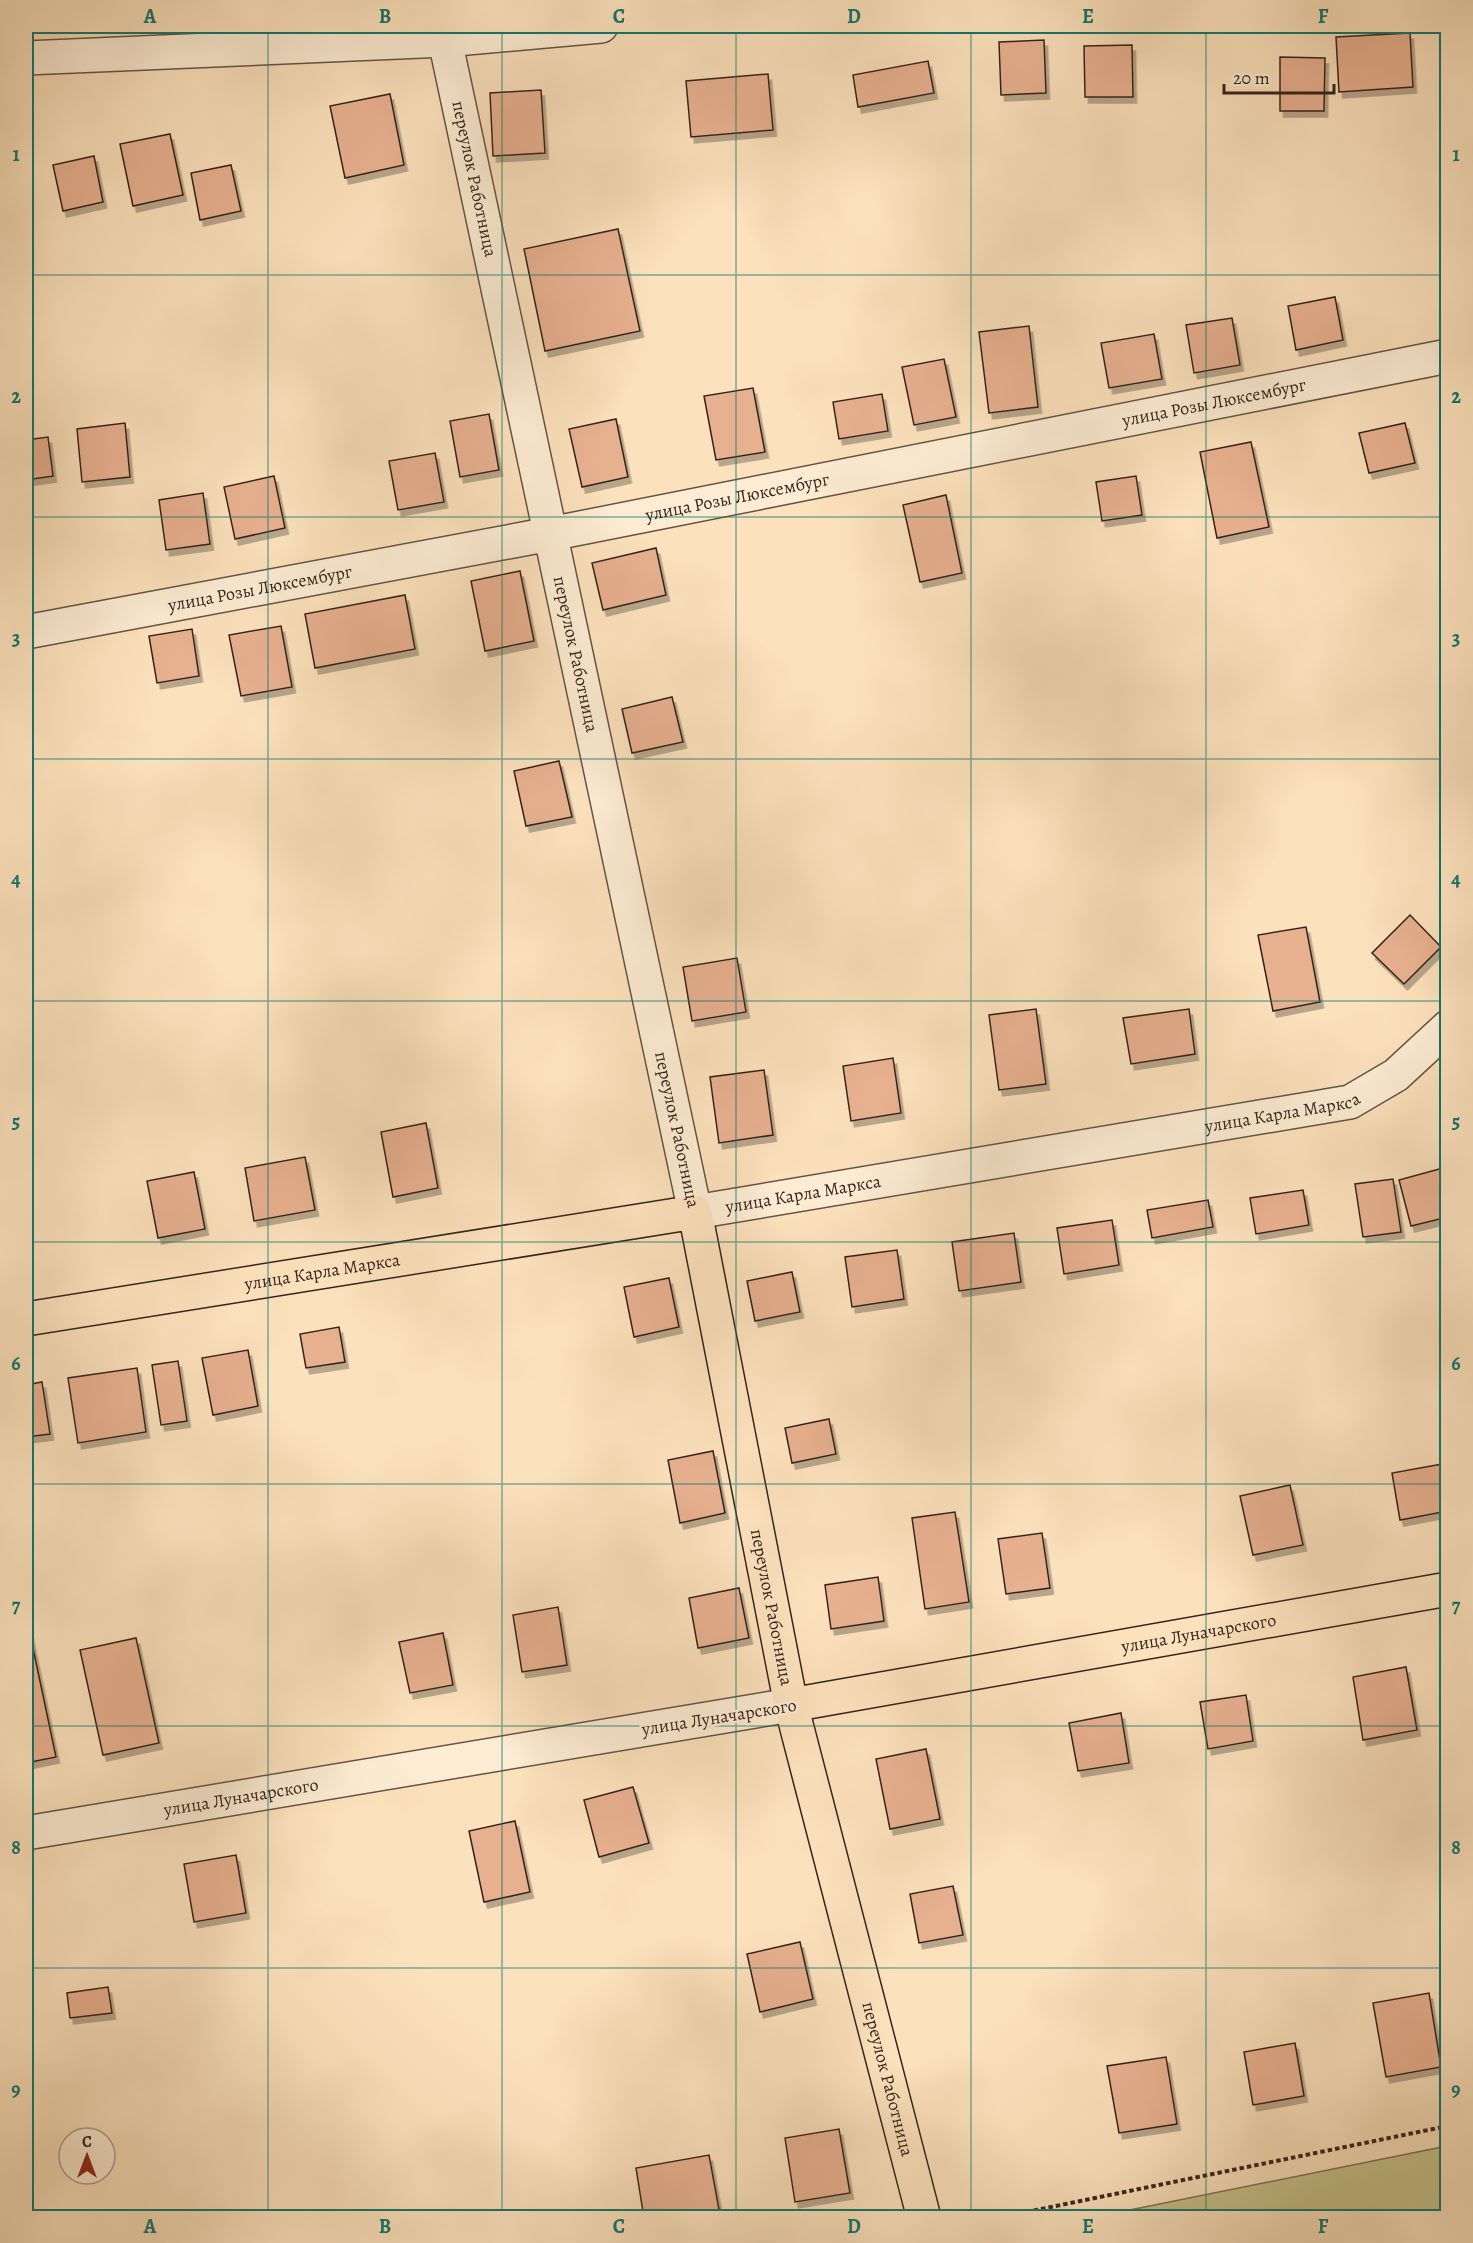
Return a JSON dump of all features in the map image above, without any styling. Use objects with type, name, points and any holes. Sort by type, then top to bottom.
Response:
[{"type":"main road","name":"улица Карла Маркса","points":[[26,1319],[694,1212]]},
{"type":"main road","name":"переулок Работница","points":[[694,1212],[791,1706],[924,2217]]},
{"type":"main road","name":"улица Луначарского","points":[[791,1706],[1448,1589]]},
{"type":"street","points":[[26,58],[445,40],[601,26]]},
{"type":"street","name":"переулок Работница","points":[[445,40],[694,1212]]},
{"type":"street","name":"улица Розы Люксембург","points":[[26,632],[550,534],[1448,356]]},
{"type":"street","name":"улица Карла Маркса","points":[[694,1212],[1350,1102],[1396,1075],[1448,1027]]},
{"type":"street","name":"улица Луначарского","points":[[26,1833],[791,1706]]},
{"type":"path","points":[[997,2217],[1448,2126]]},
{"type":"shaded area","points":[[1447,2146],[1447,2212],[1421,2217],[1095,2217]]},
{"type":"building","points":[[1410,33],[1413,87],[1339,92],[1336,37]]},
{"type":"building","points":[[1044,40],[1046,93],[1001,95],[999,42]]},
{"type":"building","points":[[1132,45],[1133,97],[1085,97],[1084,46]]},
{"type":"building","points":[[1280,57],[1325,58],[1324,111],[1280,111]]},
{"type":"building","points":[[928,61],[934,93],[858,107],[853,75]]},
{"type":"building","points":[[768,74],[773,130],[691,137],[686,81]]},
{"type":"building","points":[[541,90],[545,153],[493,156],[490,93]]},
{"type":"building","points":[[390,94],[404,165],[345,178],[330,106]]},
{"type":"building","points":[[170,134],[183,195],[133,206],[120,144]]},
{"type":"building","points":[[94,156],[103,202],[63,211],[53,165]]},
{"type":"building","points":[[231,165],[241,211],[200,220],[191,173]]},
{"type":"building","points":[[618,229],[640,331],[545,351],[524,249]]},
{"type":"building","points":[[1335,297],[1343,340],[1296,350],[1288,306]]},
{"type":"building","points":[[1232,318],[1240,365],[1194,373],[1186,325]]},
{"type":"building","points":[[1029,326],[1038,407],[989,413],[979,332]]},
{"type":"building","points":[[1154,334],[1162,379],[1109,388],[1101,343]]},
{"type":"building","points":[[944,359],[956,417],[914,425],[902,367]]},
{"type":"building","points":[[753,388],[765,452],[716,460],[704,396]]},
{"type":"building","points":[[882,394],[888,431],[839,439],[833,402]]},
{"type":"building","points":[[489,414],[499,470],[460,477],[450,421]]},
{"type":"building","points":[[616,419],[628,477],[582,487],[569,429]]},
{"type":"building","points":[[125,423],[130,477],[82,482],[77,429]]},
{"type":"building","points":[[1405,423],[1415,463],[1369,473],[1359,433]]},
{"type":"building","points":[[48,437],[53,476],[26,480],[26,440]]},
{"type":"building","points":[[1251,442],[1269,527],[1217,538],[1200,452]]},
{"type":"building","points":[[435,453],[444,502],[398,510],[389,461]]},
{"type":"building","points":[[274,476],[285,528],[235,539],[224,487]]},
{"type":"building","points":[[1136,476],[1142,515],[1102,521],[1096,482]]},
{"type":"building","points":[[203,493],[210,544],[166,550],[159,500]]},
{"type":"building","points":[[946,495],[962,573],[920,582],[903,505]]},
{"type":"building","points":[[656,548],[666,595],[603,610],[592,563]]},
{"type":"building","points":[[520,571],[534,641],[485,651],[471,581]]},
{"type":"building","points":[[405,595],[415,649],[315,668],[305,614]]},
{"type":"building","points":[[281,626],[292,687],[241,696],[229,635]]},
{"type":"building","points":[[192,629],[199,676],[157,683],[149,636]]},
{"type":"building","points":[[672,697],[683,742],[632,753],[622,709]]},
{"type":"building","points":[[559,761],[572,817],[526,826],[514,771]]},
{"type":"building","points":[[1410,915],[1441,947],[1404,984],[1372,953]]},
{"type":"building","points":[[1306,927],[1320,1002],[1273,1011],[1258,935]]},
{"type":"building","points":[[737,958],[746,1012],[692,1021],[683,967]]},
{"type":"building","points":[[1036,1009],[1046,1084],[999,1090],[989,1015]]},
{"type":"building","points":[[1189,1009],[1195,1054],[1131,1064],[1123,1018]]},
{"type":"building","points":[[893,1058],[901,1113],[851,1121],[843,1066]]},
{"type":"building","points":[[764,1070],[773,1135],[719,1143],[710,1077]]},
{"type":"building","points":[[426,1123],[438,1188],[393,1197],[381,1132]]},
{"type":"building","points":[[305,1157],[315,1210],[254,1221],[245,1168]]},
{"type":"building","points":[[1443,1168],[1448,1186],[1448,1217],[1411,1226],[1399,1180]]},
{"type":"building","points":[[194,1172],[205,1229],[158,1238],[147,1181]]},
{"type":"building","points":[[1393,1179],[1401,1232],[1363,1237],[1355,1184]]},
{"type":"building","points":[[1303,1190],[1309,1225],[1256,1234],[1250,1198]]},
{"type":"building","points":[[1208,1200],[1213,1227],[1152,1238],[1147,1210]]},
{"type":"building","points":[[1112,1220],[1119,1265],[1064,1274],[1057,1228]]},
{"type":"building","points":[[1014,1233],[1021,1282],[959,1291],[952,1242]]},
{"type":"building","points":[[897,1250],[904,1299],[852,1307],[845,1257]]},
{"type":"building","points":[[792,1272],[800,1312],[755,1321],[747,1281]]},
{"type":"building","points":[[669,1278],[679,1327],[634,1337],[624,1287]]},
{"type":"building","points":[[339,1327],[345,1362],[306,1368],[300,1334]]},
{"type":"building","points":[[248,1350],[258,1406],[213,1415],[202,1358]]},
{"type":"building","points":[[178,1361],[187,1421],[161,1425],[152,1365]]},
{"type":"building","points":[[137,1368],[146,1432],[78,1443],[68,1378]]},
{"type":"building","points":[[42,1382],[50,1434],[26,1437],[26,1385]]},
{"type":"building","points":[[829,1419],[836,1454],[792,1463],[785,1428]]},
{"type":"building","points":[[713,1451],[725,1513],[680,1523],[668,1460]]},
{"type":"building","points":[[1448,1463],[1448,1511],[1400,1520],[1392,1473]]},
{"type":"building","points":[[1290,1485],[1303,1545],[1253,1555],[1240,1496]]},
{"type":"building","points":[[955,1512],[969,1602],[925,1609],[912,1518]]},
{"type":"building","points":[[1042,1533],[1050,1588],[1006,1594],[998,1539]]},
{"type":"building","points":[[878,1577],[884,1621],[831,1629],[825,1585]]},
{"type":"building","points":[[739,1588],[749,1638],[698,1648],[689,1598]]},
{"type":"building","points":[[558,1607],[567,1665],[522,1672],[513,1615]]},
{"type":"building","points":[[26,1615],[56,1757],[26,1763]]},
{"type":"building","points":[[443,1633],[453,1685],[410,1693],[399,1642]]},
{"type":"building","points":[[136,1638],[159,1743],[103,1755],[80,1650]]},
{"type":"building","points":[[1406,1667],[1417,1730],[1363,1740],[1353,1677]]},
{"type":"building","points":[[1246,1695],[1253,1741],[1208,1749],[1200,1702]]},
{"type":"building","points":[[1121,1713],[1129,1763],[1078,1771],[1069,1723]]},
{"type":"building","points":[[926,1749],[940,1819],[890,1829],[876,1759]]},
{"type":"building","points":[[633,1787],[649,1843],[599,1857],[584,1800]]},
{"type":"building","points":[[515,1821],[530,1892],[484,1902],[469,1831]]},
{"type":"building","points":[[236,1855],[246,1913],[194,1922],[184,1864]]},
{"type":"building","points":[[953,1886],[963,1935],[919,1943],[910,1894]]},
{"type":"building","points":[[800,1942],[813,1999],[760,2012],[747,1954]]},
{"type":"building","points":[[108,1987],[112,2013],[70,2018],[67,1993]]},
{"type":"building","points":[[1429,1993],[1441,2067],[1386,2077],[1373,2003]]},
{"type":"building","points":[[1295,2043],[1304,2096],[1253,2105],[1244,2052]]},
{"type":"building","points":[[1166,2057],[1177,2124],[1119,2133],[1107,2066]]},
{"type":"building","points":[[839,2129],[850,2193],[795,2202],[785,2138]]},
{"type":"building","points":[[709,2155],[720,2215],[644,2218],[636,2168]]}]
